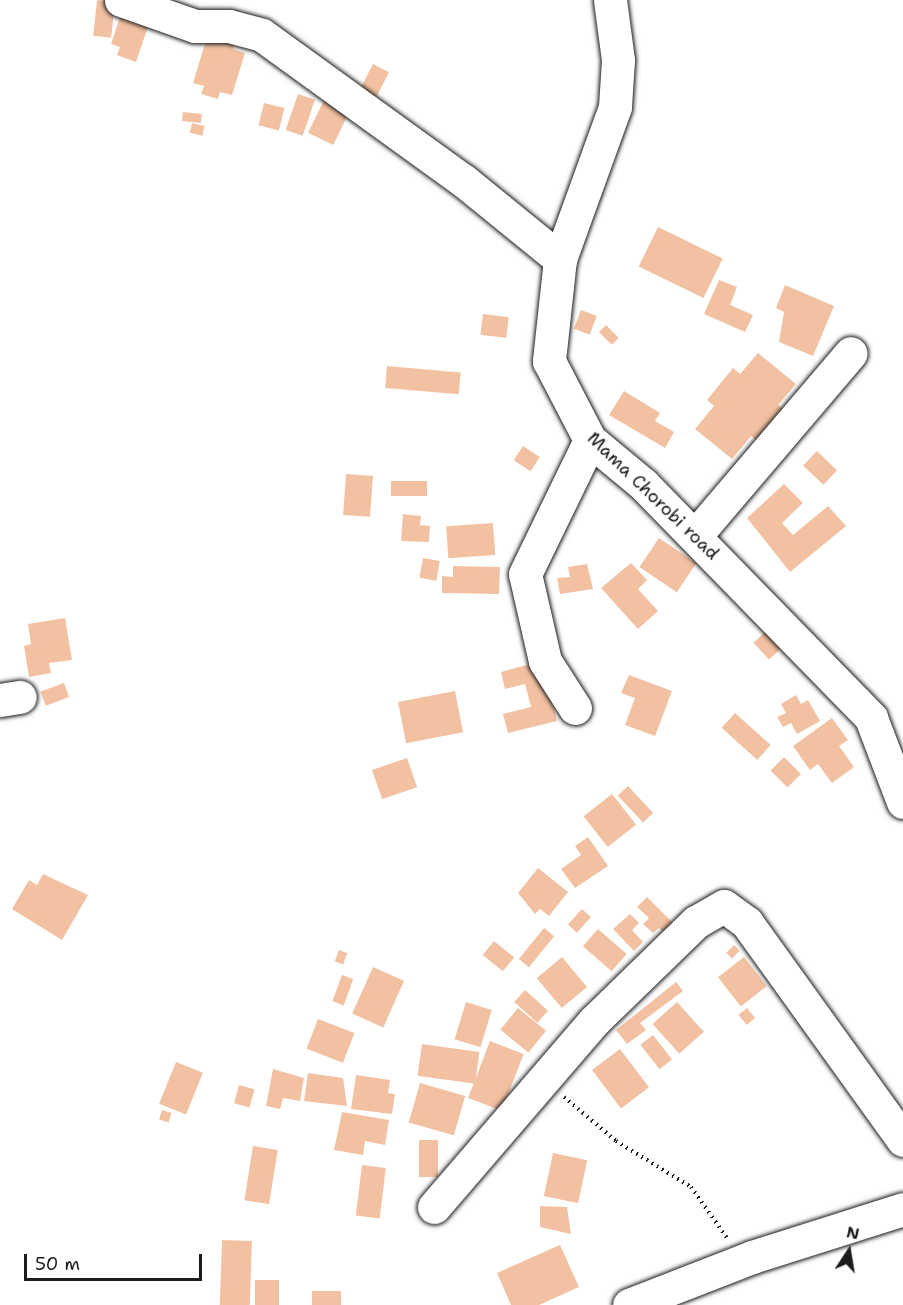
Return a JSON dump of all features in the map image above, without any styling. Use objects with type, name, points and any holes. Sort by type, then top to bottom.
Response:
[{"type":"street","points":[[121,0],[195,26],[229,26],[262,35],[464,181],[560,259]]},
{"type":"street","name":"Mama Chorobi road","points":[[610,0],[618,60],[615,107],[560,259],[549,361],[590,440],[695,536],[871,718],[903,802]]},
{"type":"street","points":[[695,536],[852,353]]},
{"type":"street","points":[[575,708],[545,661],[525,574],[538,537],[590,440]]},
{"type":"street","points":[[434,1207],[543,1074],[696,921],[724,906],[747,923],[903,1140]]},
{"type":"street","points":[[629,1305],[752,1257],[903,1209]]},
{"type":"path","points":[[543,1074],[616,1142],[691,1187],[713,1225],[752,1257]]},
{"type":"building","points":[[97,0],[115,2],[111,38],[93,36]]},
{"type":"building","points":[[121,14],[151,18],[136,62],[117,55],[120,47],[111,44]]},
{"type":"building","points":[[236,39],[233,49],[245,53],[232,95],[220,92],[218,99],[201,94],[204,86],[193,83],[206,40]]},
{"type":"building","points":[[373,64],[389,72],[376,98],[360,90]]},
{"type":"building","points":[[298,94],[315,100],[303,136],[286,130]]},
{"type":"building","points":[[326,96],[351,108],[333,145],[308,133]]},
{"type":"building","points":[[264,103],[284,108],[279,130],[258,125]]},
{"type":"building","points":[[183,112],[202,114],[201,123],[182,121]]},
{"type":"building","points":[[192,123],[205,126],[202,136],[190,133]]},
{"type":"building","points":[[658,227],[723,259],[703,298],[639,267]]},
{"type":"building","points":[[719,280],[737,287],[730,305],[753,315],[745,332],[704,314]]},
{"type":"building","points":[[785,285],[834,306],[813,356],[779,342],[784,312],[776,308]]},
{"type":"building","points":[[581,310],[597,316],[590,335],[574,329]]},
{"type":"building","points":[[483,314],[509,317],[506,338],[480,335]]},
{"type":"building","points":[[606,325],[619,338],[612,345],[599,332]]},
{"type":"building","points":[[758,353],[796,384],[778,405],[786,411],[760,443],[751,436],[732,459],[695,429],[714,406],[707,400],[733,368],[740,374]]},
{"type":"building","points":[[387,366],[461,372],[459,394],[385,388]]},
{"type":"building","points":[[624,391],[660,413],[655,421],[674,432],[665,448],[609,415]]},
{"type":"building","points":[[523,446],[540,457],[531,471],[514,460]]},
{"type":"building","points":[[817,451],[837,470],[823,485],[803,465]]},
{"type":"building","points":[[346,474],[373,476],[370,517],[343,515]]},
{"type":"building","points":[[391,481],[427,481],[427,496],[391,496]]},
{"type":"building","points":[[784,484],[803,503],[782,523],[793,535],[828,506],[846,526],[790,572],[747,518]]},
{"type":"building","points":[[403,514],[421,516],[420,525],[430,526],[429,542],[401,541]]},
{"type":"building","points":[[493,523],[495,555],[448,558],[446,526]]},
{"type":"building","points":[[659,538],[696,563],[677,592],[639,567]]},
{"type":"building","points":[[423,558],[440,561],[436,581],[420,578]]},
{"type":"building","points":[[631,563],[647,580],[638,589],[658,611],[638,629],[601,588]]},
{"type":"building","points":[[587,564],[593,589],[560,594],[557,578],[570,577],[568,567]]},
{"type":"building","points":[[453,566],[500,567],[499,594],[442,593],[442,576],[453,577]]},
{"type":"building","points":[[65,618],[72,660],[49,663],[51,673],[29,677],[24,646],[31,644],[28,624]]},
{"type":"building","points":[[768,629],[784,646],[769,659],[753,643]]},
{"type":"building","points":[[542,661],[557,721],[508,733],[503,714],[531,707],[525,684],[505,689],[501,672]]},
{"type":"building","points":[[629,675],[672,691],[655,736],[625,725],[635,698],[621,693]]},
{"type":"building","points":[[64,683],[69,697],[46,706],[41,692]]},
{"type":"building","points":[[455,691],[463,732],[406,743],[398,702]]},
{"type":"building","points":[[796,695],[801,704],[808,700],[820,721],[797,734],[791,723],[783,727],[777,717],[786,713],[781,704]]},
{"type":"building","points":[[735,713],[771,745],[757,760],[722,728]]},
{"type":"building","points":[[832,718],[848,740],[839,746],[854,767],[832,783],[818,764],[810,770],[793,746]]},
{"type":"building","points":[[784,757],[801,774],[788,787],[771,770]]},
{"type":"building","points":[[407,758],[417,787],[382,799],[372,770]]},
{"type":"building","points":[[628,786],[653,813],[643,823],[618,796]]},
{"type":"building","points":[[612,794],[636,825],[608,847],[584,816]]},
{"type":"building","points":[[588,837],[608,866],[575,888],[561,869],[581,855],[575,846]]},
{"type":"building","points":[[538,868],[568,892],[549,916],[540,909],[535,914],[518,893]]},
{"type":"building","points":[[43,874],[88,895],[62,940],[12,909],[29,880],[37,885]]},
{"type":"building","points":[[647,897],[674,924],[665,933],[659,928],[653,933],[643,924],[649,918],[637,907]]},
{"type":"building","points":[[582,909],[591,917],[577,933],[568,925]]},
{"type":"building","points":[[630,914],[639,923],[632,930],[643,942],[634,951],[613,929]]},
{"type":"building","points":[[544,928],[554,936],[529,967],[519,959]]},
{"type":"building","points":[[598,929],[627,954],[612,971],[583,946]]},
{"type":"building","points":[[494,941],[514,957],[503,971],[483,955]]},
{"type":"building","points":[[734,945],[740,951],[732,958],[726,953]]},
{"type":"building","points":[[339,950],[347,953],[343,964],[335,961]]},
{"type":"building","points":[[562,957],[587,987],[562,1008],[537,978]]},
{"type":"building","points":[[744,957],[767,986],[741,1006],[718,977]]},
{"type":"building","points":[[373,967],[404,981],[383,1027],[352,1014]]},
{"type":"building","points":[[342,975],[353,979],[344,1005],[332,1001]]},
{"type":"building","points":[[676,982],[683,991],[640,1023],[646,1030],[627,1044],[616,1030]]},
{"type":"building","points":[[525,990],[548,1011],[537,1023],[514,1002]]},
{"type":"building","points":[[466,1002],[492,1010],[480,1047],[455,1039]]},
{"type":"building","points":[[677,1002],[704,1032],[679,1054],[652,1024]]},
{"type":"building","points":[[518,1008],[546,1031],[528,1052],[500,1030]]},
{"type":"building","points":[[747,1008],[755,1018],[747,1025],[738,1015]]},
{"type":"building","points":[[318,1019],[354,1033],[343,1063],[307,1049]]},
{"type":"building","points":[[653,1035],[672,1059],[659,1069],[640,1045]]},
{"type":"building","points":[[490,1041],[524,1054],[502,1111],[468,1098]]},
{"type":"building","points":[[422,1044],[479,1052],[475,1084],[418,1076]]},
{"type":"building","points":[[620,1049],[649,1087],[621,1108],[592,1070]]},
{"type":"building","points":[[176,1062],[203,1073],[186,1115],[159,1104]]},
{"type":"building","points":[[273,1069],[304,1078],[300,1101],[283,1098],[280,1109],[266,1106]]},
{"type":"building","points":[[308,1073],[343,1078],[347,1106],[304,1101]]},
{"type":"building","points":[[356,1075],[390,1080],[388,1093],[395,1094],[392,1114],[351,1109]]},
{"type":"building","points":[[420,1083],[465,1096],[454,1135],[409,1122]]},
{"type":"building","points":[[239,1085],[254,1089],[250,1107],[234,1103]]},
{"type":"building","points":[[162,1110],[172,1113],[169,1122],[159,1120]]},
{"type":"building","points":[[342,1112],[389,1120],[385,1145],[365,1141],[363,1155],[334,1150]]},
{"type":"building","points":[[419,1140],[438,1140],[438,1177],[419,1177]]},
{"type":"building","points":[[253,1146],[278,1150],[269,1204],[244,1200]]},
{"type":"building","points":[[553,1153],[587,1160],[578,1203],[544,1196]]},
{"type":"building","points":[[362,1165],[386,1168],[380,1219],[356,1216]]},
{"type":"building","points":[[540,1206],[567,1207],[571,1234],[540,1227]]},
{"type":"building","points":[[222,1240],[252,1241],[250,1305],[220,1305]]},
{"type":"building","points":[[560,1245],[579,1287],[539,1305],[511,1305],[497,1273]]},
{"type":"building","points":[[255,1280],[279,1280],[279,1305],[255,1305]]},
{"type":"building","points":[[312,1291],[341,1291],[341,1305],[312,1305]]}]
